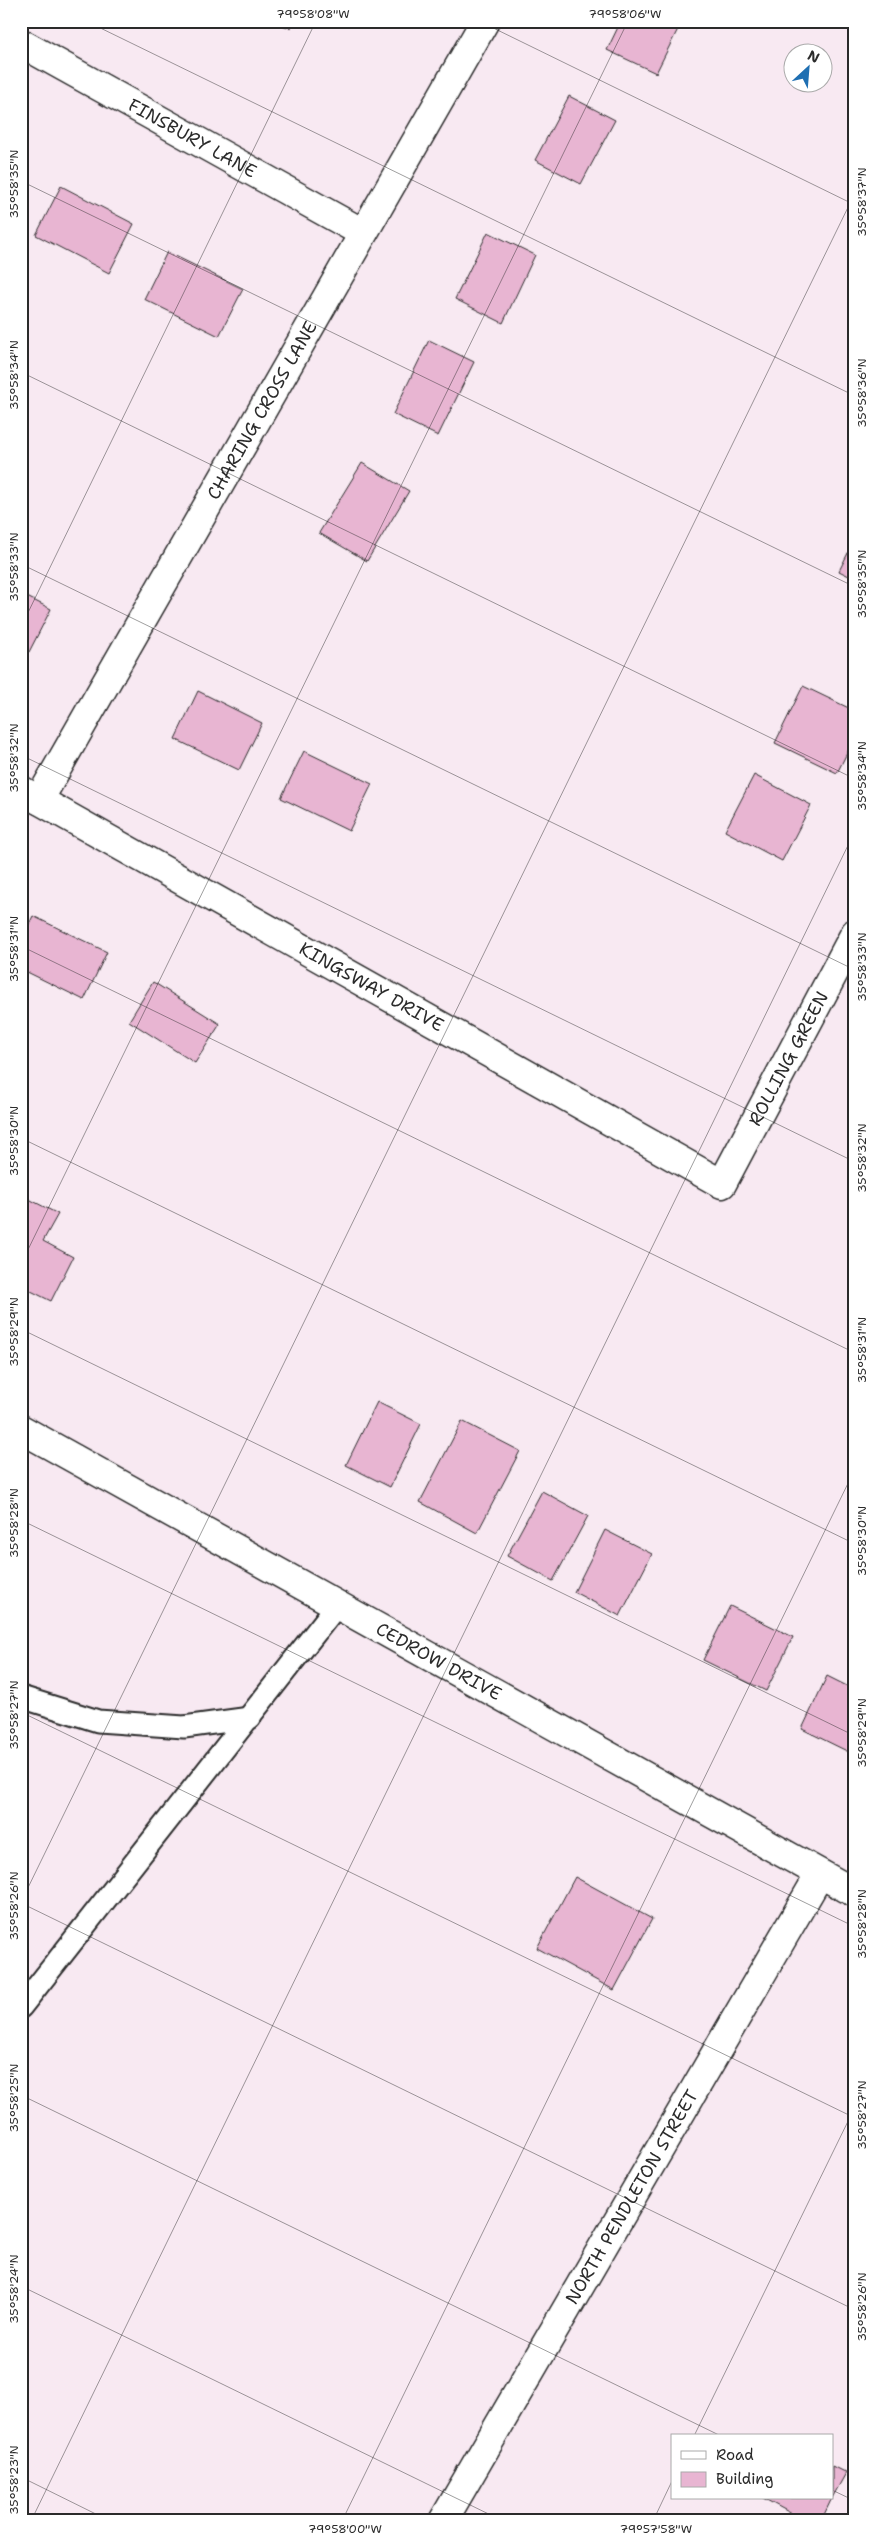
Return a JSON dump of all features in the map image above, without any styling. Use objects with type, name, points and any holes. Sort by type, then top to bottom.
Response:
[{"type":"street","name":"CHARING CROSS LANE","points":[[30,795],[363,233],[485,21]]},
{"type":"street","name":"FINSBURY LANE","points":[[21,43],[363,233]]},
{"type":"street","name":"KINGSWAY DRIVE","points":[[30,795],[722,1184]]},
{"type":"street","name":"ROLLING GREEN","points":[[722,1184],[855,933]]},
{"type":"street","name":"CEDROW DRIVE","points":[[21,1429],[855,1893]]},
{"type":"street","name":"NORTH PENDLETON STREET","points":[[442,2521],[820,1874]]},
{"type":"lane","points":[[21,2007],[338,1604]]},
{"type":"lane","points":[[21,1697],[98,1721],[184,1727],[250,1718]]},
{"type":"building","points":[[269,21],[293,21],[291,28]]},
{"type":"building","points":[[621,21],[682,21],[656,73],[607,50]]},
{"type":"building","points":[[569,96],[615,120],[581,184],[535,160]]},
{"type":"building","points":[[61,186],[134,224],[109,273],[36,235]]},
{"type":"building","points":[[488,232],[535,255],[503,323],[455,299]]},
{"type":"building","points":[[167,252],[243,289],[219,336],[144,299]]},
{"type":"building","points":[[429,340],[474,362],[438,436],[393,414]]},
{"type":"building","points":[[362,463],[409,491],[367,561],[319,533]]},
{"type":"building","points":[[855,539],[855,579],[839,571]]},
{"type":"building","points":[[21,594],[51,609],[29,652],[21,649]]},
{"type":"building","points":[[803,686],[855,711],[855,737],[837,773],[775,743]]},
{"type":"building","points":[[198,691],[262,723],[239,770],[175,739]]},
{"type":"building","points":[[304,751],[372,784],[349,831],[281,798]]},
{"type":"building","points":[[754,775],[811,805],[782,861],[725,831]]},
{"type":"building","points":[[33,916],[107,952],[84,1000],[21,969],[21,940]]},
{"type":"building","points":[[153,982],[220,1024],[195,1063],[129,1021]]},
{"type":"building","points":[[25,1197],[58,1214],[43,1241],[73,1257],[51,1301],[21,1286],[21,1204]]},
{"type":"building","points":[[377,1402],[421,1424],[390,1487],[346,1465]]},
{"type":"building","points":[[462,1421],[520,1451],[477,1533],[420,1502]]},
{"type":"building","points":[[542,1491],[588,1516],[553,1581],[507,1556]]},
{"type":"building","points":[[605,1530],[652,1554],[620,1616],[574,1592]]},
{"type":"building","points":[[730,1606],[793,1637],[766,1691],[703,1660]]},
{"type":"building","points":[[827,1676],[855,1690],[855,1755],[802,1729]]},
{"type":"building","points":[[575,1877],[652,1919],[614,1990],[537,1948]]},
{"type":"building","points":[[834,2467],[846,2473],[834,2494]]},
{"type":"building","points":[[767,2500],[831,2500],[821,2521],[805,2521]]}]
